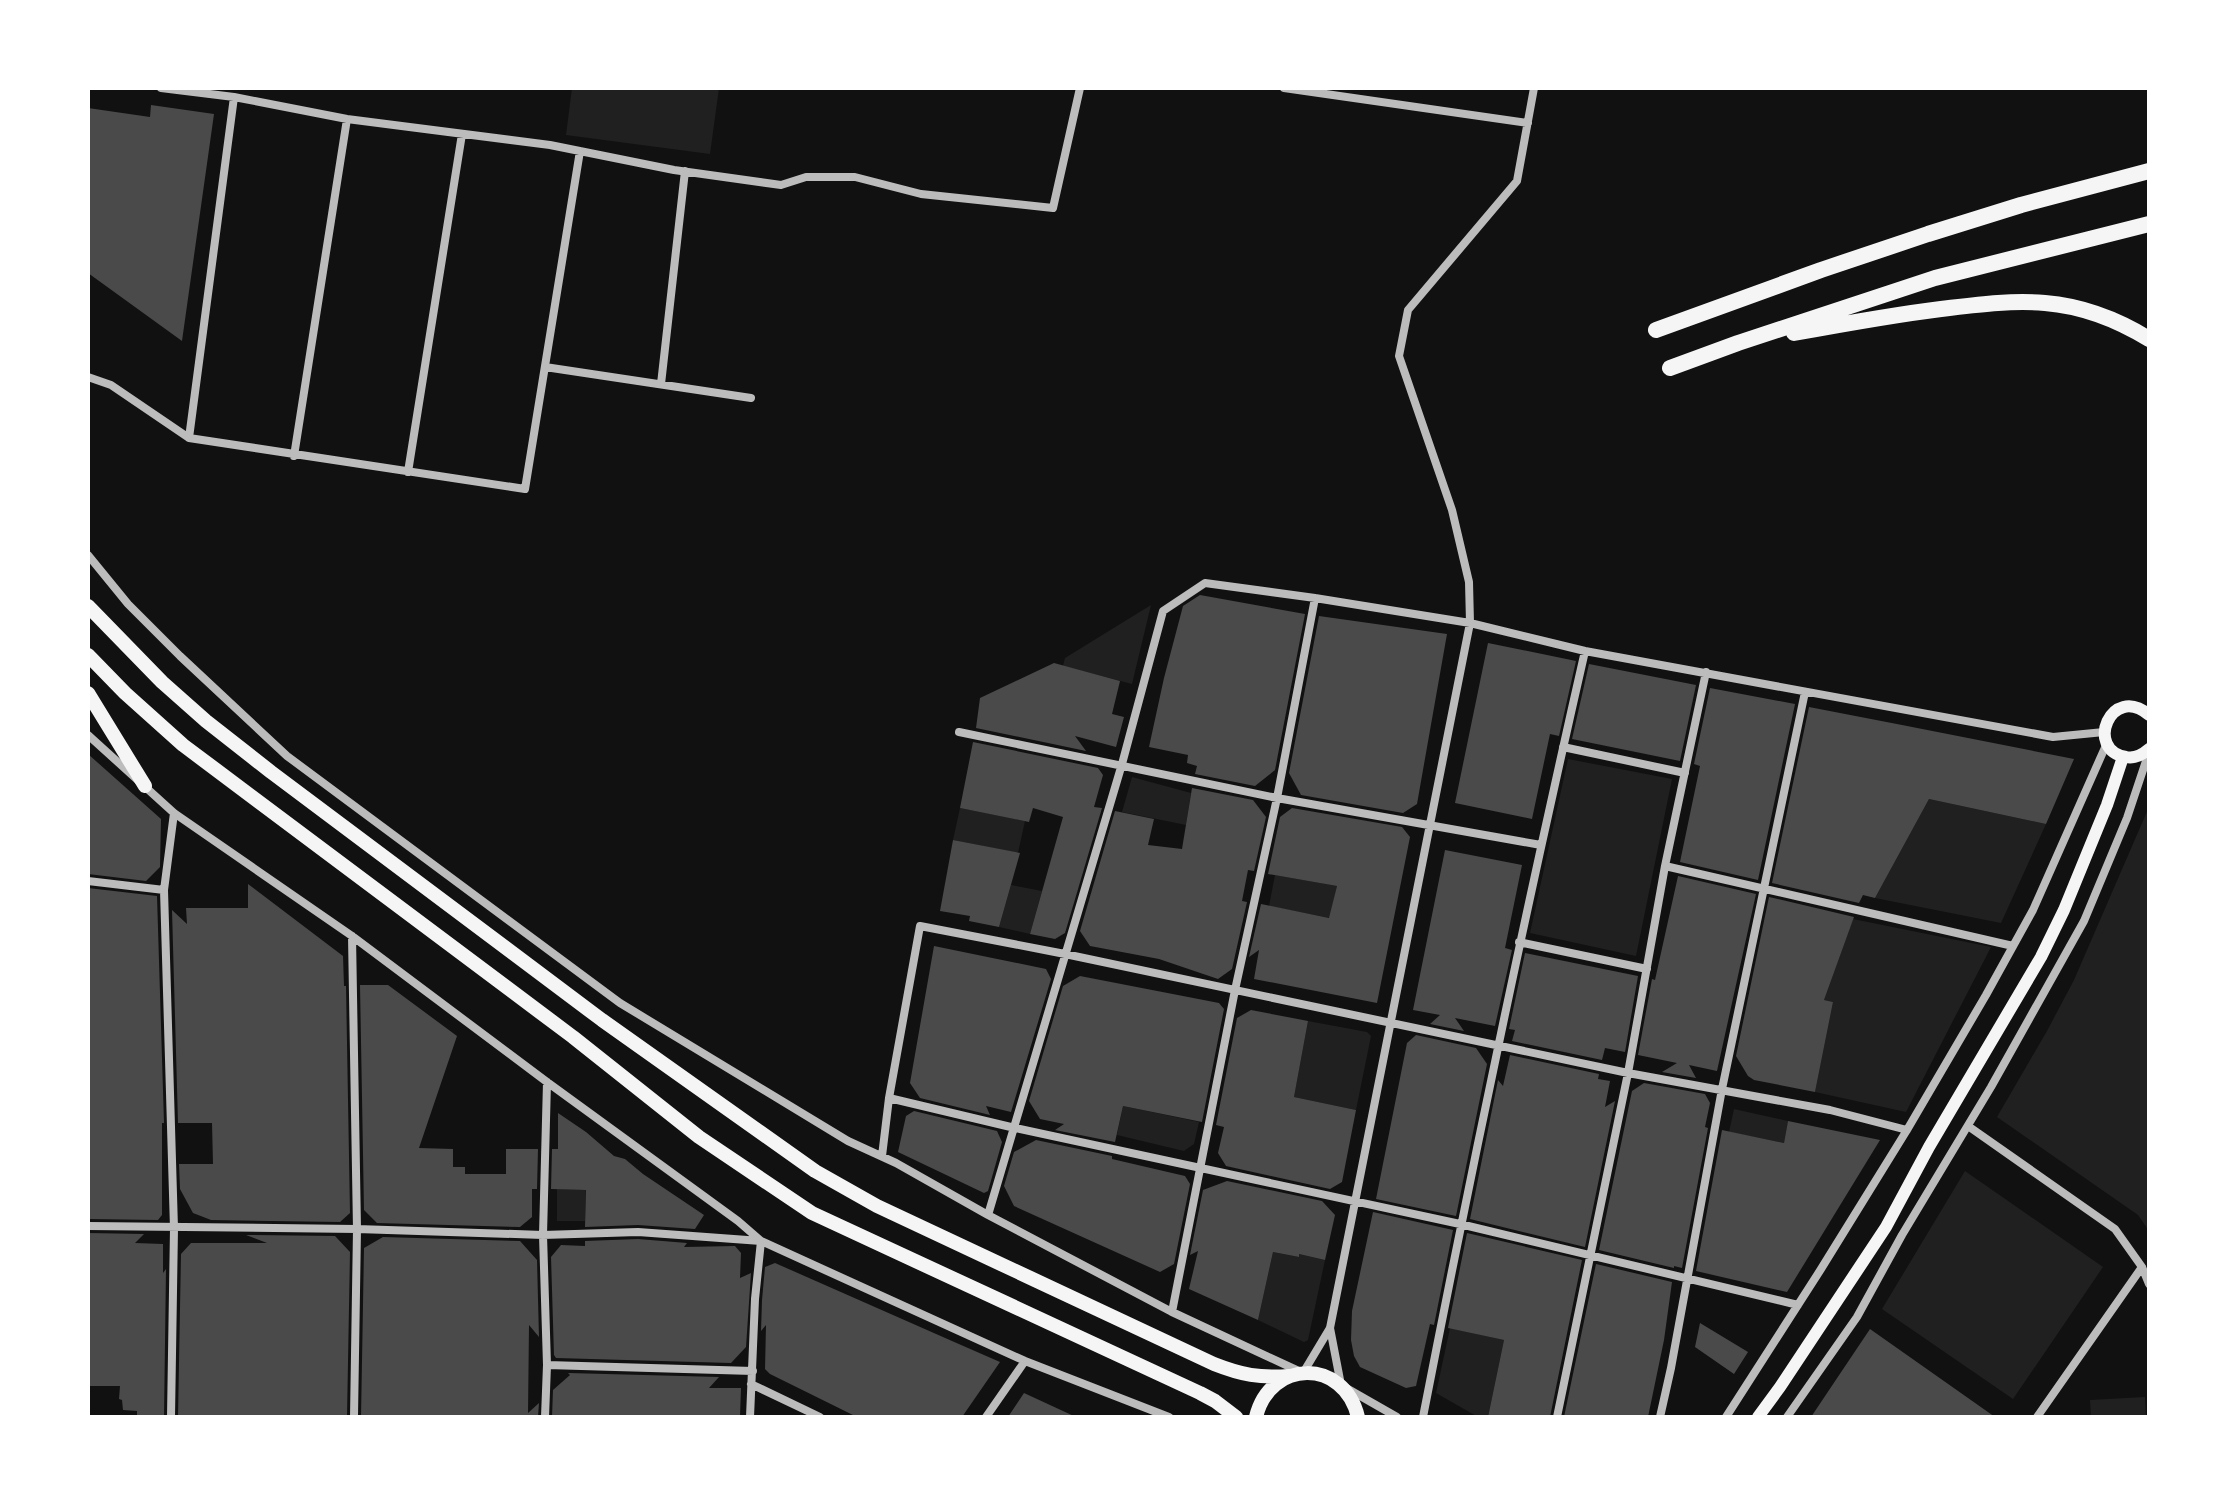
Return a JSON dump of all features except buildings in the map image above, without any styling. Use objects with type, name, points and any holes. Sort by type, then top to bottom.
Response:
[{"type":"highway","points":[[1656,330],[1928,234],[2149,171]]},
{"type":"highway","points":[[1670,368],[1935,278],[2149,224]]},
{"type":"highway","points":[[1738,343],[1895,315],[1994,302],[2046,303],[2086,311],[2126,325],[2149,339]]},
{"type":"main road","points":[[88,606],[162,682],[271,772],[602,1020],[815,1171],[877,1206],[1214,1364],[1243,1375],[1264,1378],[1316,1373],[1330,1377],[1341,1385],[1367,1417]]},
{"type":"main road","points":[[88,655],[183,745],[573,1037],[699,1137],[812,1213],[1200,1393],[1236,1417]]},
{"type":"main road","points":[[88,693],[145,786]]},
{"type":"main road","points":[[2147,708],[2121,708],[2109,718],[2106,738],[2111,749],[2123,757],[2139,756],[2149,750]]},
{"type":"main road","points":[[1758,1417],[1886,1227],[1929,1147],[2041,957],[2070,897],[2123,757]]},
{"type":"main road","points":[[1256,1417],[1268,1391],[1277,1382],[1296,1374]]},
{"type":"main road","points":[[1353,1401],[1358,1417]]},
{"type":"street","points":[[161,88],[234,97],[347,119],[580,151],[781,185],[806,177],[855,177],[921,194],[1053,208],[1080,88]]},
{"type":"street","points":[[1284,88],[1528,123]]},
{"type":"street","points":[[1397,1417],[1341,1385],[1330,1328],[1470,623],[1469,582],[1452,510],[1399,356],[1408,310],[1517,181],[1534,88]]},
{"type":"street","points":[[189,438],[234,97]]},
{"type":"street","points":[[294,456],[347,119]]},
{"type":"street","points":[[408,472],[462,134]]},
{"type":"street","points":[[88,377],[111,385],[189,438],[525,489],[580,151]]},
{"type":"street","points":[[661,384],[685,171]]},
{"type":"street","points":[[545,367],[751,398]]},
{"type":"street","points":[[88,555],[128,604],[287,756],[620,1003],[848,1141],[1296,1374],[1330,1328]]},
{"type":"street","points":[[988,1215],[1122,764],[1163,611],[1205,583],[1470,623],[1585,651],[2053,737],[2106,738],[2033,910],[2013,946],[1907,1130],[1726,1417]]},
{"type":"street","points":[[1172,1312],[1315,598]]},
{"type":"street","points":[[1423,1417],[1519,942],[1585,651]]},
{"type":"street","points":[[1557,1417],[1706,672]]},
{"type":"street","points":[[1660,1417],[1722,1089],[1805,692]]},
{"type":"street","points":[[959,732],[1277,798],[1541,845]]},
{"type":"street","points":[[88,735],[174,813],[352,936],[761,1241],[1025,1361],[1169,1417]]},
{"type":"street","points":[[1563,747],[1685,773]]},
{"type":"street","points":[[1787,1417],[1857,1317],[2084,921],[2127,818],[2149,750]]},
{"type":"street","points":[[171,1417],[174,1228],[164,890],[174,813]]},
{"type":"street","points":[[1665,866],[2013,946]]},
{"type":"street","points":[[88,881],[164,890]]},
{"type":"street","points":[[882,1156],[889,1098],[920,926],[1628,1073],[1830,1110],[1907,1130]]},
{"type":"street","points":[[352,936],[357,1229],[354,1417]]},
{"type":"street","points":[[1519,942],[1647,969]]},
{"type":"street","points":[[545,1417],[547,1365],[543,1235],[547,1082]]},
{"type":"street","points":[[889,1098],[1460,1224],[1798,1305]]},
{"type":"street","points":[[1968,1126],[2115,1229],[2142,1267],[2149,1284]]},
{"type":"street","points":[[88,1226],[543,1235],[638,1232],[761,1241]]},
{"type":"street","points":[[750,1417],[761,1241]]},
{"type":"street","points":[[2037,1417],[2142,1267]]},
{"type":"street","points":[[986,1417],[1025,1361]]},
{"type":"street","points":[[547,1365],[753,1371]]},
{"type":"street","points":[[751,1384],[820,1417]]},
{"type":"shaded area","points":[[572,88],[719,88],[710,154],[566,135]]},
{"type":"shaded area","points":[[1151,605],[1132,684],[1063,666],[1065,658]]},
{"type":"shaded area","points":[[1568,759],[1672,779],[1636,956],[1530,933]]},
{"type":"shaded area","points":[[1132,777],[1191,793],[1186,825],[1122,812]]},
{"type":"shaded area","points":[[1929,799],[2046,824],[2001,923],[1875,898]]},
{"type":"shaded area","points":[[2149,807],[2149,1231],[2138,1215],[1997,1117],[2074,980]]},
{"type":"shaded area","points":[[960,808],[1025,821],[1018,853],[953,840]]},
{"type":"shaded area","points":[[1275,875],[1337,886],[1330,918],[1269,906]]},
{"type":"shaded area","points":[[1011,885],[1042,891],[1030,934],[999,927]]},
{"type":"shaded area","points":[[1853,919],[1991,947],[1906,1112],[1815,1092],[1833,1002],[1824,1000]]},
{"type":"shaded area","points":[[1308,1021],[1367,1032],[1371,1036],[1356,1110],[1294,1097]]},
{"type":"shaded area","points":[[1123,1106],[1199,1122],[1194,1144],[1184,1151],[1117,1135]]},
{"type":"shaded area","points":[[1734,1109],[1788,1121],[1784,1143],[1729,1132]]},
{"type":"shaded area","points":[[587,1133],[585,1221],[557,1221],[557,1189],[582,1190]]},
{"type":"shaded area","points":[[1965,1171],[2103,1267],[2013,1399],[1882,1309]]},
{"type":"shaded area","points":[[1273,1252],[1325,1260],[1308,1340],[1304,1342],[1258,1320]]},
{"type":"shaded area","points":[[1450,1328],[1504,1340],[1488,1417],[1478,1417],[1436,1393]]},
{"type":"shaded area","points":[[2145,1397],[2146,1417],[2091,1417],[2090,1400]]}]
